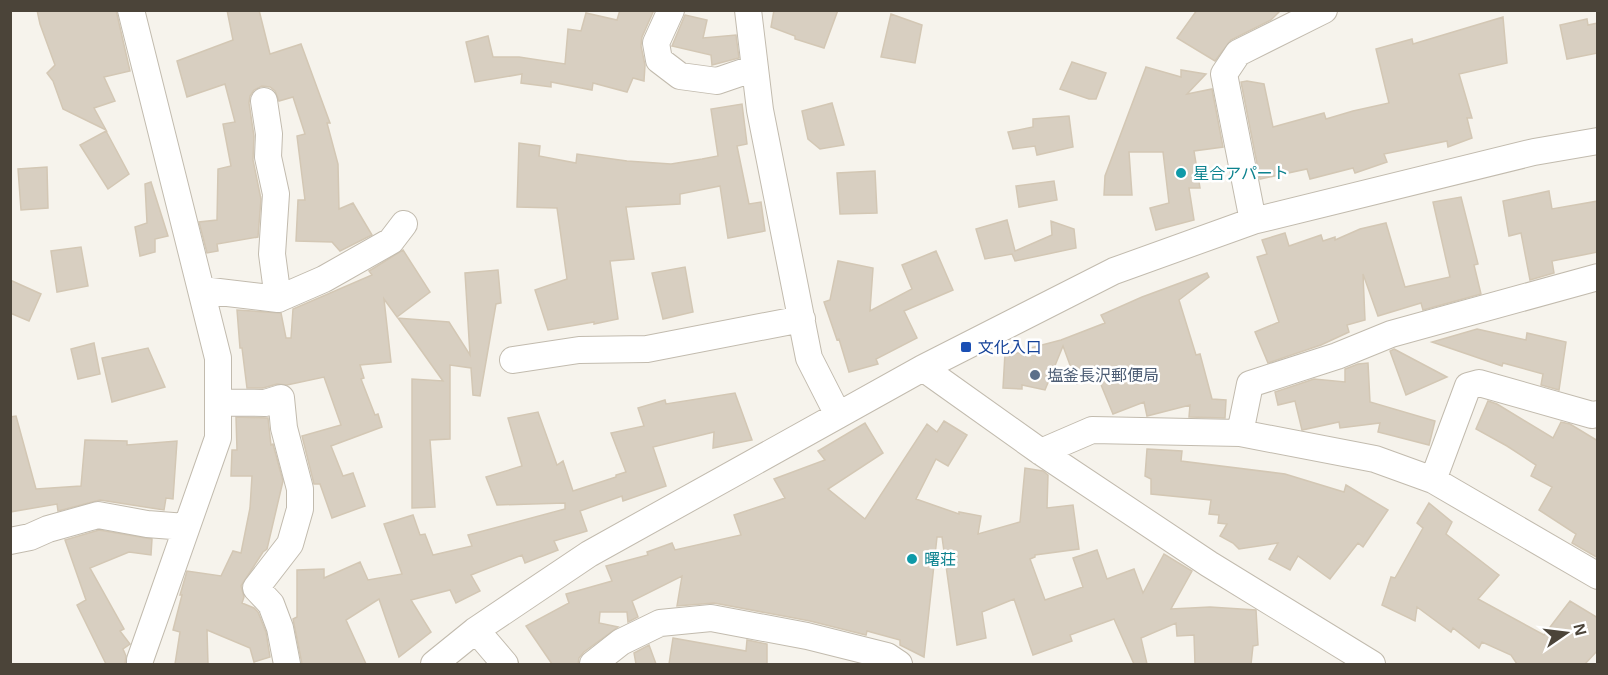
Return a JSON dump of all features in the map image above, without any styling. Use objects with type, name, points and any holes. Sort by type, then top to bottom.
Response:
[{"type":"street","points":[[131,10],[218,358],[218,438],[140,664]]},
{"type":"street","points":[[671,10],[656,43],[659,60],[680,75],[717,81],[755,68]]},
{"type":"street","points":[[748,10],[760,110],[809,358],[838,415]]},
{"type":"street","points":[[1253,221],[1224,74],[1238,53],[1324,10]]},
{"type":"street","points":[[264,101],[268,157],[276,194],[272,254],[278,299]]},
{"type":"street","points":[[434,664],[476,630],[589,554],[923,368],[1114,272],[1253,221],[1533,152],[1598,141]]},
{"type":"street","points":[[202,290],[278,299],[324,279],[391,241],[404,225]]},
{"type":"street","points":[[1240,433],[1250,384],[1336,356],[1391,334],[1598,277]]},
{"type":"street","points":[[513,360],[579,350],[647,350],[802,319]]},
{"type":"street","points":[[923,368],[1041,452],[1209,564],[1372,664]]},
{"type":"street","points":[[1433,480],[1468,386],[1479,383],[1592,415],[1598,414]]},
{"type":"street","points":[[218,402],[265,403],[281,398],[284,428],[300,489],[300,509],[290,544],[256,588],[271,604],[280,628],[287,664]]},
{"type":"street","points":[[1041,452],[1092,430],[1240,433],[1375,459],[1433,480],[1598,576]]},
{"type":"street","points":[[10,541],[30,537],[48,529],[98,515],[147,524],[186,527]]},
{"type":"street","points":[[592,664],[621,642],[660,623],[711,618],[807,636],[887,656],[899,664]]},
{"type":"street","points":[[476,630],[505,664]]},
{"type":"building","points":[[37,10],[116,10],[130,71],[104,77],[115,101],[94,108],[106,130],[63,109],[53,81],[47,73],[55,65]]},
{"type":"building","points":[[227,10],[259,10],[270,54],[301,44],[330,123],[327,123],[338,164],[339,209],[353,203],[372,235],[340,251],[332,242],[296,241],[298,200],[305,200],[297,136],[305,134],[293,97],[279,101],[275,91],[270,87],[262,86],[254,90],[249,103],[254,136],[253,160],[261,199],[258,237],[217,244],[218,251],[207,253],[199,222],[217,220],[218,169],[231,166],[223,124],[235,122],[225,84],[187,97],[177,61],[233,40]]},
{"type":"building","points":[[620,10],[654,10],[642,37],[644,81],[633,78],[627,92],[593,83],[592,90],[551,82],[551,87],[521,83],[522,74],[475,82],[466,42],[488,36],[493,57],[519,57],[565,64],[568,29],[581,31],[586,13],[617,20]]},
{"type":"building","points":[[774,10],[838,10],[824,48],[795,39],[795,36],[771,27]]},
{"type":"building","points":[[1197,10],[1281,10],[1271,20],[1231,40],[1215,61],[1177,38]]},
{"type":"building","points":[[891,14],[922,25],[915,63],[881,57]]},
{"type":"building","points":[[685,15],[707,20],[703,38],[736,35],[739,58],[712,65],[711,55],[672,46]]},
{"type":"building","points":[[1503,17],[1507,63],[1459,74],[1472,118],[1467,118],[1472,138],[1448,147],[1447,141],[1384,154],[1387,162],[1355,173],[1353,168],[1310,179],[1307,169],[1260,179],[1241,82],[1264,84],[1273,127],[1324,113],[1326,119],[1389,103],[1376,49],[1412,39],[1413,44]]},
{"type":"building","points":[[1587,19],[1588,25],[1598,23],[1598,53],[1567,59],[1560,25]]},
{"type":"building","points":[[1072,62],[1106,73],[1096,99],[1089,99],[1060,89]]},
{"type":"building","points":[[1146,67],[1181,77],[1181,70],[1206,74],[1187,94],[1212,89],[1223,147],[1194,151],[1200,188],[1189,188],[1194,220],[1156,230],[1150,208],[1169,203],[1163,152],[1129,152],[1132,195],[1104,195],[1105,176]]},
{"type":"building","points":[[832,103],[844,145],[820,149],[808,139],[802,111]]},
{"type":"building","points":[[742,104],[747,144],[737,146],[749,204],[761,202],[765,231],[728,238],[720,186],[680,194],[680,204],[626,207],[634,259],[610,261],[618,319],[548,330],[535,290],[567,279],[557,208],[517,207],[519,143],[540,146],[539,156],[576,163],[577,154],[671,164],[702,159],[718,156],[711,109]]},
{"type":"building","points":[[1069,116],[1073,147],[1037,155],[1035,146],[1013,149],[1008,132],[1033,127],[1033,119]]},
{"type":"building","points":[[106,131],[129,174],[108,189],[80,145]]},
{"type":"building","points":[[47,167],[48,208],[21,210],[18,169]]},
{"type":"building","points":[[875,171],[877,213],[840,214],[837,173]]},
{"type":"building","points":[[1054,181],[1057,200],[1019,207],[1016,186]]},
{"type":"building","points":[[151,182],[168,236],[155,239],[155,252],[140,256],[135,227],[147,223],[145,184]]},
{"type":"building","points":[[1549,191],[1552,209],[1598,201],[1598,252],[1552,261],[1554,273],[1530,280],[1521,233],[1509,236],[1503,201]]},
{"type":"building","points":[[1461,197],[1478,264],[1474,265],[1481,294],[1423,310],[1421,303],[1378,316],[1363,274],[1365,320],[1347,325],[1349,332],[1321,345],[1268,363],[1255,332],[1279,322],[1257,257],[1267,254],[1262,240],[1285,233],[1289,246],[1321,235],[1323,241],[1335,237],[1335,240],[1360,229],[1386,223],[1405,287],[1450,277],[1433,202]]},
{"type":"building","points":[[1007,220],[1015,251],[1052,235],[1051,221],[1074,229],[1076,248],[1015,261],[1012,254],[985,259],[976,229]]},
{"type":"building","points":[[81,247],[88,286],[57,292],[51,251]]},
{"type":"building","points":[[403,250],[430,292],[397,317],[384,299],[391,362],[360,365],[364,378],[361,379],[382,427],[331,446],[343,476],[353,473],[365,506],[332,518],[320,484],[314,484],[302,436],[341,425],[324,377],[287,385],[247,388],[242,348],[240,348],[237,310],[281,313],[286,338],[291,338],[293,309],[372,275],[369,271]]},
{"type":"building","points":[[936,251],[953,290],[904,311],[917,338],[876,359],[878,364],[849,372],[824,302],[830,300],[838,261],[873,268],[870,311],[912,289],[902,265]]},
{"type":"building","points":[[685,267],[693,312],[663,319],[652,273]]},
{"type":"building","points":[[498,270],[501,303],[496,304],[480,396],[473,395],[471,368],[450,365],[450,439],[430,440],[435,507],[412,508],[412,379],[443,381],[398,318],[449,322],[470,355],[465,273]]},
{"type":"building","points":[[1207,273],[1209,277],[1179,300],[1196,355],[1200,354],[1212,399],[1226,400],[1225,418],[1189,417],[1190,405],[1147,416],[1144,402],[1113,414],[1097,375],[1077,384],[1063,346],[1045,390],[1022,385],[1022,389],[1003,388],[1005,353],[1029,353],[1030,348],[1061,340],[1105,323],[1101,315]]},
{"type":"building","points":[[10,280],[41,294],[29,321],[10,313]]},
{"type":"building","points":[[1477,329],[1526,340],[1527,333],[1566,342],[1559,390],[1541,385],[1543,374],[1503,363],[1502,366],[1432,342]]},
{"type":"building","points":[[94,343],[100,374],[78,379],[71,349]]},
{"type":"building","points":[[148,348],[165,387],[112,402],[102,358]]},
{"type":"building","points":[[1394,349],[1447,377],[1406,395],[1390,351]]},
{"type":"building","points":[[1368,363],[1370,402],[1435,421],[1429,445],[1378,432],[1380,423],[1340,428],[1339,422],[1302,430],[1295,401],[1278,405],[1275,392],[1314,379],[1345,382],[1345,369]]},
{"type":"building","points":[[735,393],[752,440],[713,448],[714,432],[653,447],[666,486],[623,501],[622,496],[580,511],[587,531],[554,541],[558,550],[525,563],[522,555],[471,575],[480,591],[456,603],[450,590],[411,600],[431,632],[399,657],[379,599],[346,620],[366,664],[302,664],[293,619],[297,617],[297,570],[324,569],[324,578],[360,562],[368,580],[402,574],[384,524],[413,515],[420,535],[425,534],[433,555],[472,546],[468,535],[565,509],[565,503],[497,505],[486,477],[522,466],[508,418],[538,412],[557,465],[563,461],[573,491],[626,472],[611,433],[644,426],[638,408],[665,400],[666,404]]},
{"type":"building","points":[[1488,401],[1497,404],[1553,438],[1561,422],[1570,424],[1598,441],[1598,558],[1572,543],[1576,534],[1539,510],[1552,487],[1531,476],[1536,465],[1476,429]]},
{"type":"building","points":[[16,416],[36,489],[81,486],[85,440],[127,441],[127,445],[177,441],[173,499],[166,498],[164,510],[100,500],[58,511],[57,504],[10,512],[10,417]]},
{"type":"building","points":[[236,417],[268,418],[271,445],[273,444],[283,481],[267,549],[241,586],[244,597],[242,603],[258,612],[266,632],[270,657],[254,662],[250,648],[207,630],[208,664],[175,664],[180,632],[173,630],[187,571],[221,576],[233,551],[241,553],[250,508],[252,476],[231,476],[232,450],[237,450]]},
{"type":"building","points":[[944,421],[967,435],[948,466],[936,459],[916,499],[959,514],[959,512],[981,516],[978,534],[1020,522],[1025,468],[1043,471],[1048,475],[1047,508],[1073,505],[1079,549],[1035,555],[1030,559],[1045,600],[1083,587],[1073,558],[1097,550],[1107,579],[1134,569],[1143,593],[1164,554],[1192,571],[1171,609],[1210,607],[1256,610],[1258,645],[1253,646],[1251,664],[1195,664],[1194,635],[1177,636],[1176,623],[1141,638],[1147,664],[1134,664],[1114,619],[1070,635],[1072,641],[1033,655],[1014,599],[982,612],[986,638],[957,645],[942,537],[937,537],[924,657],[900,645],[900,640],[867,631],[866,635],[810,621],[714,603],[677,606],[682,576],[632,601],[638,617],[628,622],[627,612],[600,612],[599,623],[618,627],[584,652],[578,664],[552,664],[526,626],[569,603],[566,594],[612,581],[606,566],[648,555],[647,552],[672,543],[675,550],[741,535],[734,515],[785,498],[774,479],[825,460],[818,451],[865,423],[883,453],[828,489],[865,519],[927,424],[937,432]]},
{"type":"building","points":[[1147,449],[1182,451],[1181,461],[1285,474],[1344,492],[1346,485],[1388,510],[1363,547],[1358,543],[1330,579],[1298,556],[1290,570],[1269,559],[1278,543],[1239,549],[1220,536],[1227,524],[1218,523],[1219,515],[1209,514],[1211,500],[1151,494],[1151,479],[1145,476]]},
{"type":"building","points":[[1429,503],[1452,522],[1446,534],[1499,575],[1478,599],[1544,635],[1570,601],[1598,618],[1598,650],[1585,664],[1517,664],[1511,655],[1482,642],[1479,648],[1453,628],[1451,632],[1417,607],[1415,621],[1382,605],[1391,577],[1395,578],[1423,528],[1417,523]]},
{"type":"building","points":[[99,530],[152,539],[151,555],[129,552],[90,568],[124,629],[120,631],[130,644],[123,649],[126,656],[125,664],[106,664],[77,605],[86,600],[65,540]]},
{"type":"building","points":[[673,638],[746,651],[747,640],[767,644],[767,664],[669,664]]},
{"type":"building","points":[[649,645],[656,664],[636,664],[634,653]]},
{"type":"place","name":"星合アパート","points":[[1181,173]]},
{"type":"place","name":"文化入口","points":[[966,347]]},
{"type":"place","name":"塩釜長沢郵便局","points":[[1035,375]]},
{"type":"place","name":"曙荘","points":[[912,559]]}]
